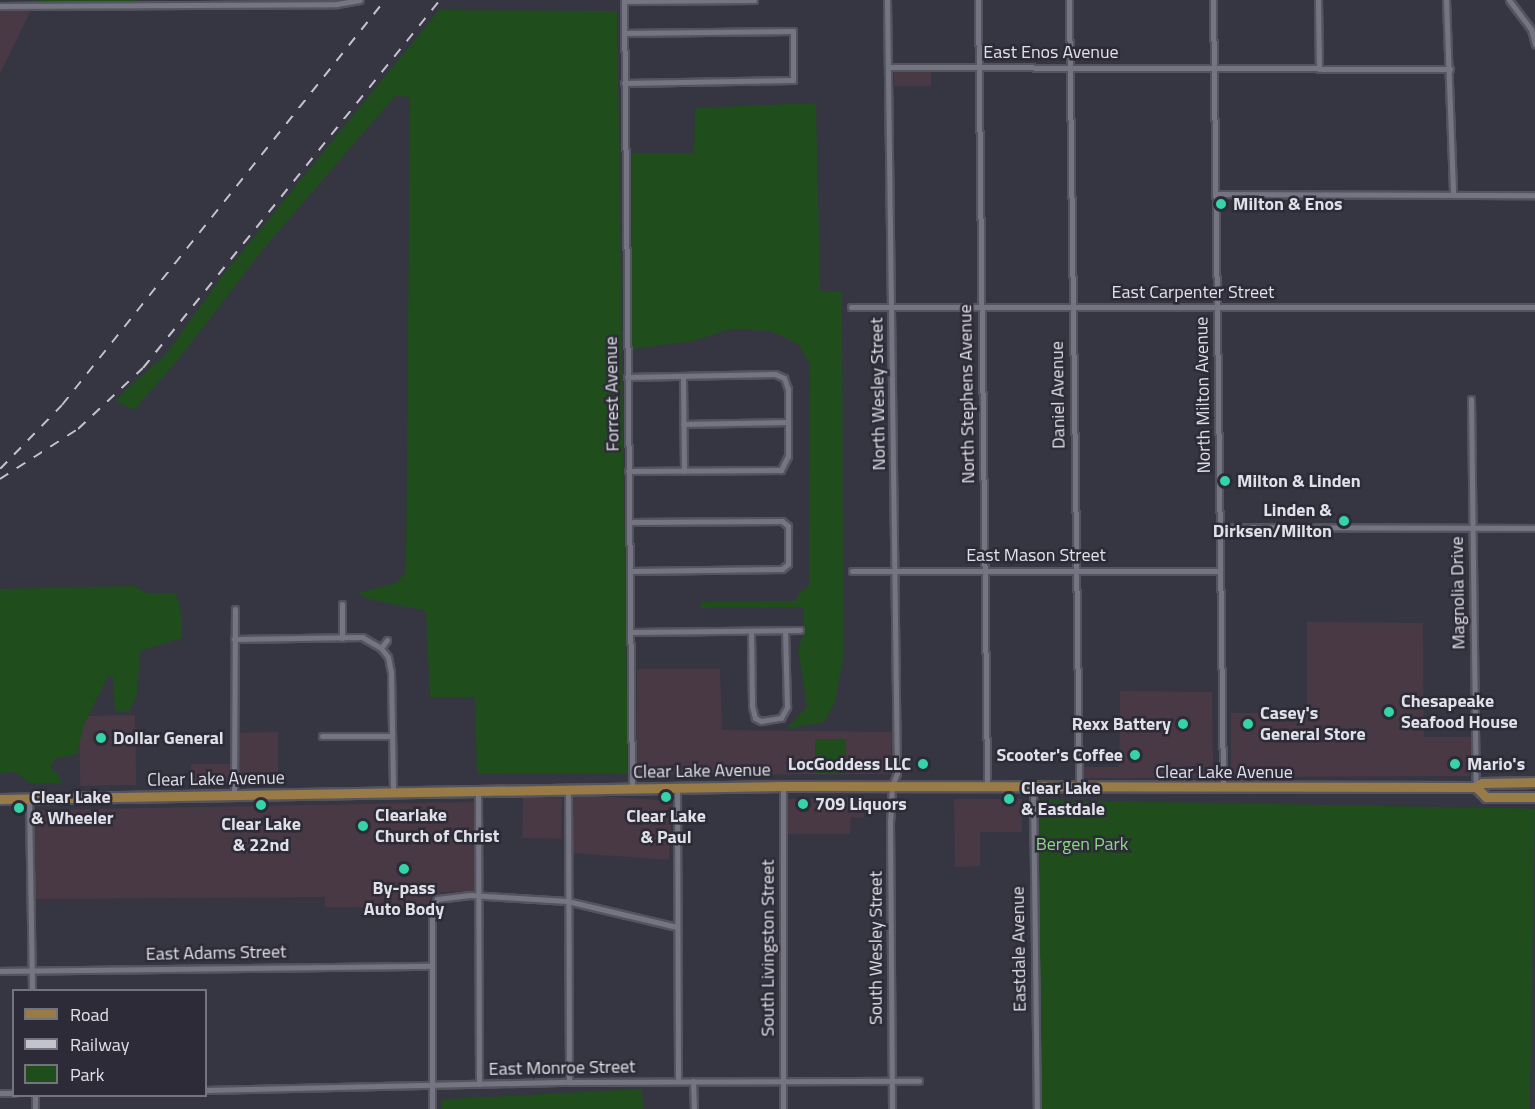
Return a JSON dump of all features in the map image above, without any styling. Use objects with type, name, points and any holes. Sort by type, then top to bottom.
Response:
[{"type":"main road","name":"Clear Lake Avenue","points":[[0,799],[783,786],[1079,789],[1476,787],[1482,783],[1535,782]]},
{"type":"main road","name":"Clear Lake Avenue","points":[[1476,787],[1486,797],[1535,797]]},
{"type":"main road","points":[[1516,798],[1523,803],[1535,803]]},
{"type":"street","points":[[2,4],[337,4],[360,0]]},
{"type":"street","points":[[624,1],[754,0]]},
{"type":"street","name":"North Wesley Street","points":[[887,0],[897,775],[892,786]]},
{"type":"street","name":"North Stephens Avenue","points":[[978,0],[987,787]]},
{"type":"street","name":"Daniel Avenue","points":[[1069,0],[1079,789]]},
{"type":"street","name":"North Milton Avenue","points":[[1213,0],[1223,789]]},
{"type":"street","points":[[1318,0],[1319,69]]},
{"type":"street","points":[[1446,0],[1453,195]]},
{"type":"street","points":[[1509,0],[1531,29],[1535,44]]},
{"type":"street","name":"Forrest Avenue","points":[[624,1],[632,788]]},
{"type":"street","points":[[624,33],[793,31],[793,80],[624,83]]},
{"type":"street","name":"East Enos Avenue","points":[[888,68],[1450,69]]},
{"type":"street","points":[[1215,194],[1535,195]]},
{"type":"street","name":"East Carpenter Street","points":[[851,307],[1535,307]]},
{"type":"street","points":[[627,377],[781,376],[787,383],[788,422],[788,462],[781,470],[628,471]]},
{"type":"street","points":[[683,377],[684,471]]},
{"type":"street","name":"Magnolia Drive","points":[[1471,399],[1476,787]]},
{"type":"street","points":[[683,424],[788,422]]},
{"type":"street","points":[[629,522],[782,521],[788,526],[788,564],[782,569],[630,572]]},
{"type":"street","points":[[1220,527],[1535,528]]},
{"type":"street","name":"East Mason Street","points":[[852,571],[1220,571]]},
{"type":"street","points":[[342,604],[342,638]]},
{"type":"street","points":[[234,795],[235,609]]},
{"type":"street","points":[[632,632],[800,630]]},
{"type":"street","points":[[751,631],[752,706],[756,718],[761,721],[781,718],[787,707],[785,631]]},
{"type":"street","points":[[234,639],[362,638],[381,648],[390,665],[393,791]]},
{"type":"street","points":[[381,648],[387,640]]},
{"type":"street","points":[[322,736],[392,736]]},
{"type":"street","name":"South Livingston Street","points":[[783,786],[783,1109]]},
{"type":"street","name":"South Wesley Street","points":[[892,786],[892,1109]]},
{"type":"street","points":[[677,788],[678,1081]]},
{"type":"street","name":"Eastdale Avenue","points":[[1033,788],[1037,1109]]},
{"type":"street","points":[[568,789],[569,1082]]},
{"type":"street","points":[[478,790],[479,1084]]},
{"type":"street","points":[[28,799],[32,989]]},
{"type":"street","points":[[432,1109],[434,903],[446,896],[567,901],[677,927]]},
{"type":"street","name":"East Adams Street","points":[[0,971],[432,966]]},
{"type":"street","points":[[693,1081],[694,1109]]},
{"type":"street","name":"East Monroe Street","points":[[207,1090],[569,1082],[919,1081]]},
{"type":"shaded area","points":[[31,10],[0,74],[0,11]]},
{"type":"shaded area","points":[[894,71],[931,71],[931,86],[894,86]]},
{"type":"shaded area","points":[[1307,622],[1423,623],[1424,737],[1471,737],[1470,776],[1231,777],[1231,713],[1307,713]]},
{"type":"shaded area","points":[[637,669],[720,669],[722,730],[892,732],[891,774],[636,775]]},
{"type":"shaded area","points":[[1120,691],[1212,692],[1213,778],[1084,778],[1082,767],[1119,767]]},
{"type":"shaded area","points":[[135,715],[136,785],[80,786],[79,716]]},
{"type":"shaded area","points":[[278,732],[278,782],[191,783],[191,764],[239,764],[238,733]]},
{"type":"shaded area","points":[[572,794],[673,801],[669,860],[568,853]]},
{"type":"shaded area","points":[[523,797],[562,798],[561,839],[522,838]]},
{"type":"shaded area","points":[[885,798],[886,812],[864,812],[864,818],[851,817],[850,834],[785,834],[786,799]]},
{"type":"shaded area","points":[[954,799],[1022,799],[1022,832],[980,832],[980,866],[955,867]]},
{"type":"shaded area","points":[[474,802],[474,891],[442,892],[431,898],[428,908],[325,907],[325,897],[35,899],[34,816],[38,810]]},
{"type":"green space","points":[[25,0],[144,0],[90,3]]},
{"type":"green space","points":[[439,10],[617,11],[628,774],[477,773],[475,697],[430,697],[426,611],[365,598],[358,593],[396,583],[406,572],[410,97],[395,96],[264,248],[177,361],[134,410],[115,400],[166,354],[220,279]]},
{"type":"green space","points":[[816,103],[820,291],[842,292],[843,658],[835,702],[824,722],[786,729],[807,707],[798,649],[804,631],[804,607],[700,608],[702,602],[796,601],[799,593],[809,586],[810,364],[798,344],[771,331],[730,329],[693,341],[631,349],[629,153],[694,153],[695,108]]},
{"type":"green space","points":[[134,586],[147,593],[176,593],[182,617],[182,638],[140,651],[137,694],[129,712],[115,711],[113,677],[108,676],[84,725],[77,754],[54,759],[50,768],[59,775],[61,783],[30,783],[15,772],[0,773],[0,589]]},
{"type":"green space","points":[[815,739],[846,739],[846,773],[815,773]]},
{"type":"green space","name":"Bergen Park","points":[[1039,800],[1535,809],[1530,1109],[1034,1109]]},
{"type":"green space","points":[[642,1089],[643,1109],[442,1109],[441,1100]]},
{"type":"railway","points":[[0,469],[62,405],[385,0]]},
{"type":"railway","points":[[0,479],[78,429],[143,368],[440,0]]},
{"type":"place","name":"Milton & Enos","points":[[1221,204]]},
{"type":"place","name":"Milton & Linden","points":[[1225,481]]},
{"type":"place","name":"Linden & Dirksen/Milton","points":[[1344,521]]},
{"type":"place","name":"Chesapeake Seafood House","points":[[1389,712]]},
{"type":"place","name":"Rexx Battery","points":[[1183,724]]},
{"type":"place","name":"Casey's General Store","points":[[1248,724]]},
{"type":"place","name":"Dollar General","points":[[101,738]]},
{"type":"place","name":"Scooter's Coffee","points":[[1135,755]]},
{"type":"place","name":"LocGoddess LLC","points":[[923,764]]},
{"type":"place","name":"Mario's","points":[[1455,764]]},
{"type":"place","name":"Clear Lake & Paul","points":[[666,797]]},
{"type":"place","name":"Clear Lake & Eastdale","points":[[1009,799]]},
{"type":"place","name":"709 Liquors","points":[[803,804]]},
{"type":"place","name":"Clear Lake & 22nd","points":[[261,805]]},
{"type":"place","name":"Clear Lake & Wheeler","points":[[19,808]]},
{"type":"place","name":"Clearlake Church of Christ","points":[[363,826]]},
{"type":"place","name":"By-pass Auto Body","points":[[404,869]]}]
